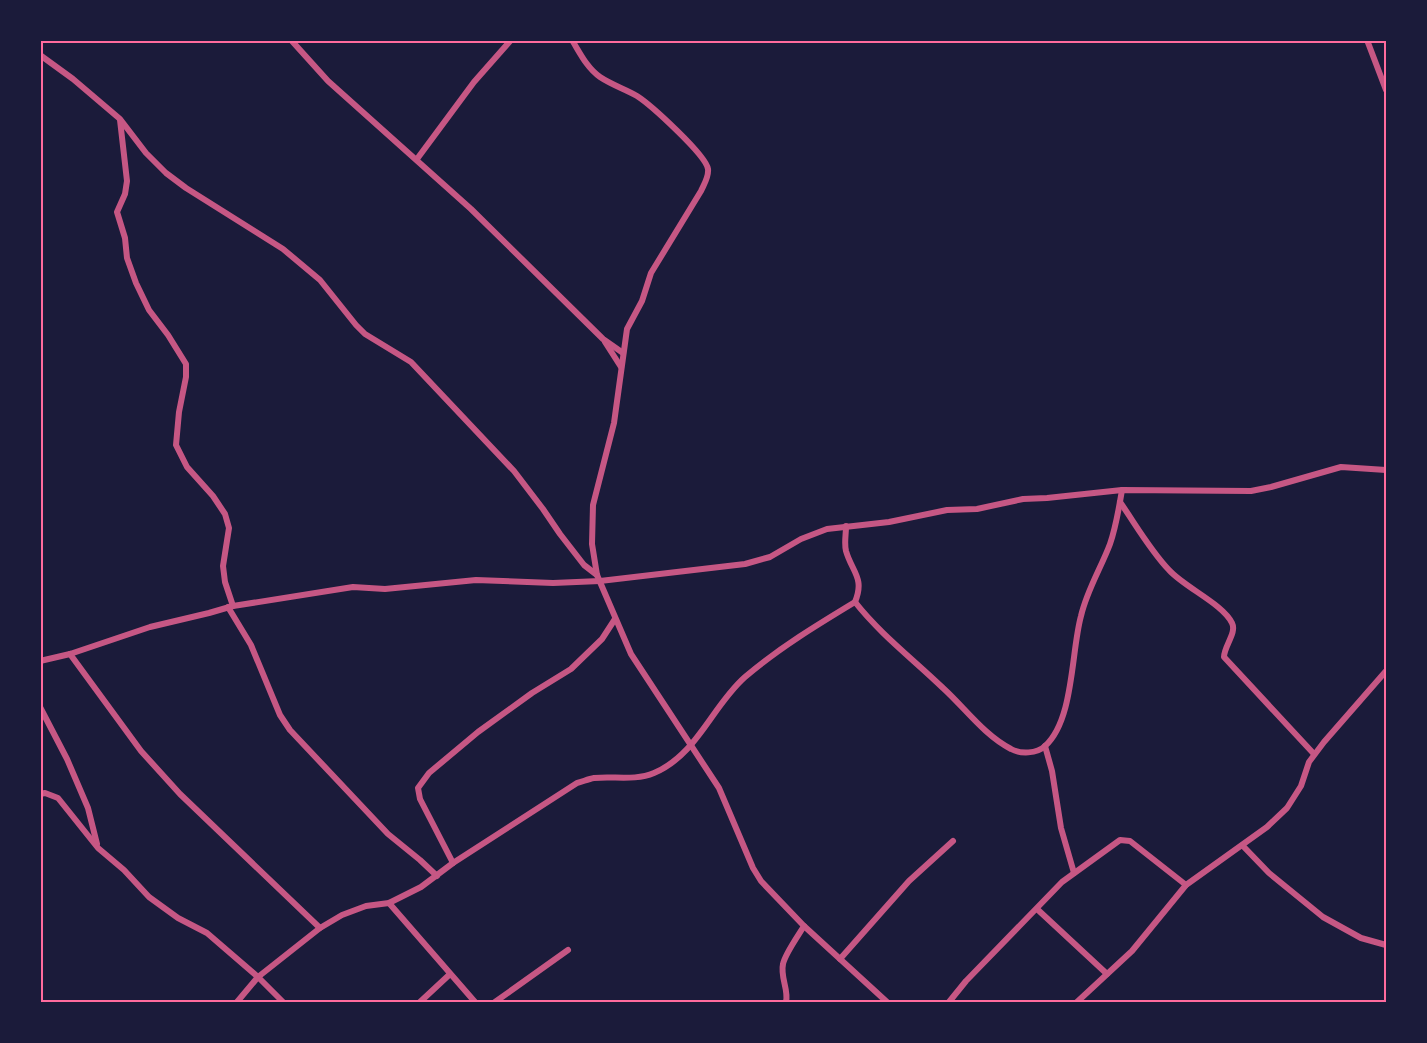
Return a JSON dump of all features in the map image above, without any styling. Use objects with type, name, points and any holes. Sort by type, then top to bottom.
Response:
[{"type":"street","points":[[291,40],[328,81],[471,209],[603,339],[623,353]]},
{"type":"street","points":[[417,159],[474,82],[511,40]]},
{"type":"street","points":[[572,40],[590,68],[599,77],[627,90],[651,107],[694,149],[708,168],[707,178],[701,191],[651,273],[642,301],[627,329],[614,423],[592,505],[592,544],[599,578],[631,654],[719,788],[753,868],[804,926],[888,1002]]},
{"type":"street","points":[[1367,40],[1386,90]]},
{"type":"street","points":[[40,55],[74,79],[120,119],[146,153],[166,173],[283,249],[320,280],[346,315],[365,334],[411,362],[514,471],[584,565],[599,578]]},
{"type":"street","points":[[120,119],[127,181],[117,212],[127,258],[136,284],[149,310],[186,364],[176,445],[187,467],[213,496],[225,514],[229,528],[223,566],[231,606],[251,645],[280,715],[290,730],[375,820],[436,876]]},
{"type":"street","points":[[603,339],[621,367]]},
{"type":"street","points":[[40,662],[150,627],[210,614],[231,606],[353,587],[385,589],[476,580],[553,583],[719,568],[757,562],[779,554],[813,533],[846,526],[889,522],[947,510],[977,510],[1023,499],[1122,490],[1251,491],[1341,467],[1386,470]]},
{"type":"street","points":[[855,602],[870,621],[994,737],[1010,749],[1023,753],[1045,746],[1061,722],[1081,613],[1110,543],[1122,490]]},
{"type":"street","points":[[1120,502],[1169,570],[1186,585],[1225,612],[1232,622],[1233,629],[1224,657],[1314,754]]},
{"type":"street","points":[[237,1002],[258,977],[320,928],[342,915],[366,906],[389,903],[421,887],[453,863],[577,783],[594,778],[639,777],[654,773],[668,765],[690,746],[744,678],[795,639],[855,602],[860,586],[846,551],[846,526]]},
{"type":"street","points":[[453,863],[420,799],[418,788],[429,772],[478,732],[532,693],[571,669],[602,639],[615,619]]},
{"type":"street","points":[[70,654],[141,751],[180,794],[320,928]]},
{"type":"street","points":[[1077,1002],[1132,951],[1186,885],[1243,846],[1287,808],[1301,786],[1314,754],[1386,671]]},
{"type":"street","points":[[40,707],[67,759],[88,808],[98,848]]},
{"type":"street","points":[[1045,746],[1052,771],[1061,828],[1074,873]]},
{"type":"street","points":[[40,794],[51,795],[64,803],[98,848],[124,870],[149,897],[178,918],[207,933],[258,977],[282,1002]]},
{"type":"street","points":[[949,1002],[982,964],[1062,882],[1120,840],[1130,841],[1186,885]]},
{"type":"street","points":[[840,959],[909,881],[953,841]]},
{"type":"street","points":[[1243,846],[1269,873],[1323,916],[1361,938],[1386,945]]},
{"type":"street","points":[[389,903],[449,975],[475,1002]]},
{"type":"street","points":[[1037,909],[1107,974]]},
{"type":"street","points":[[786,1002],[788,995],[784,983],[783,965],[804,926]]},
{"type":"street","points":[[495,1002],[568,950]]},
{"type":"street","points":[[420,1002],[449,975]]}]
